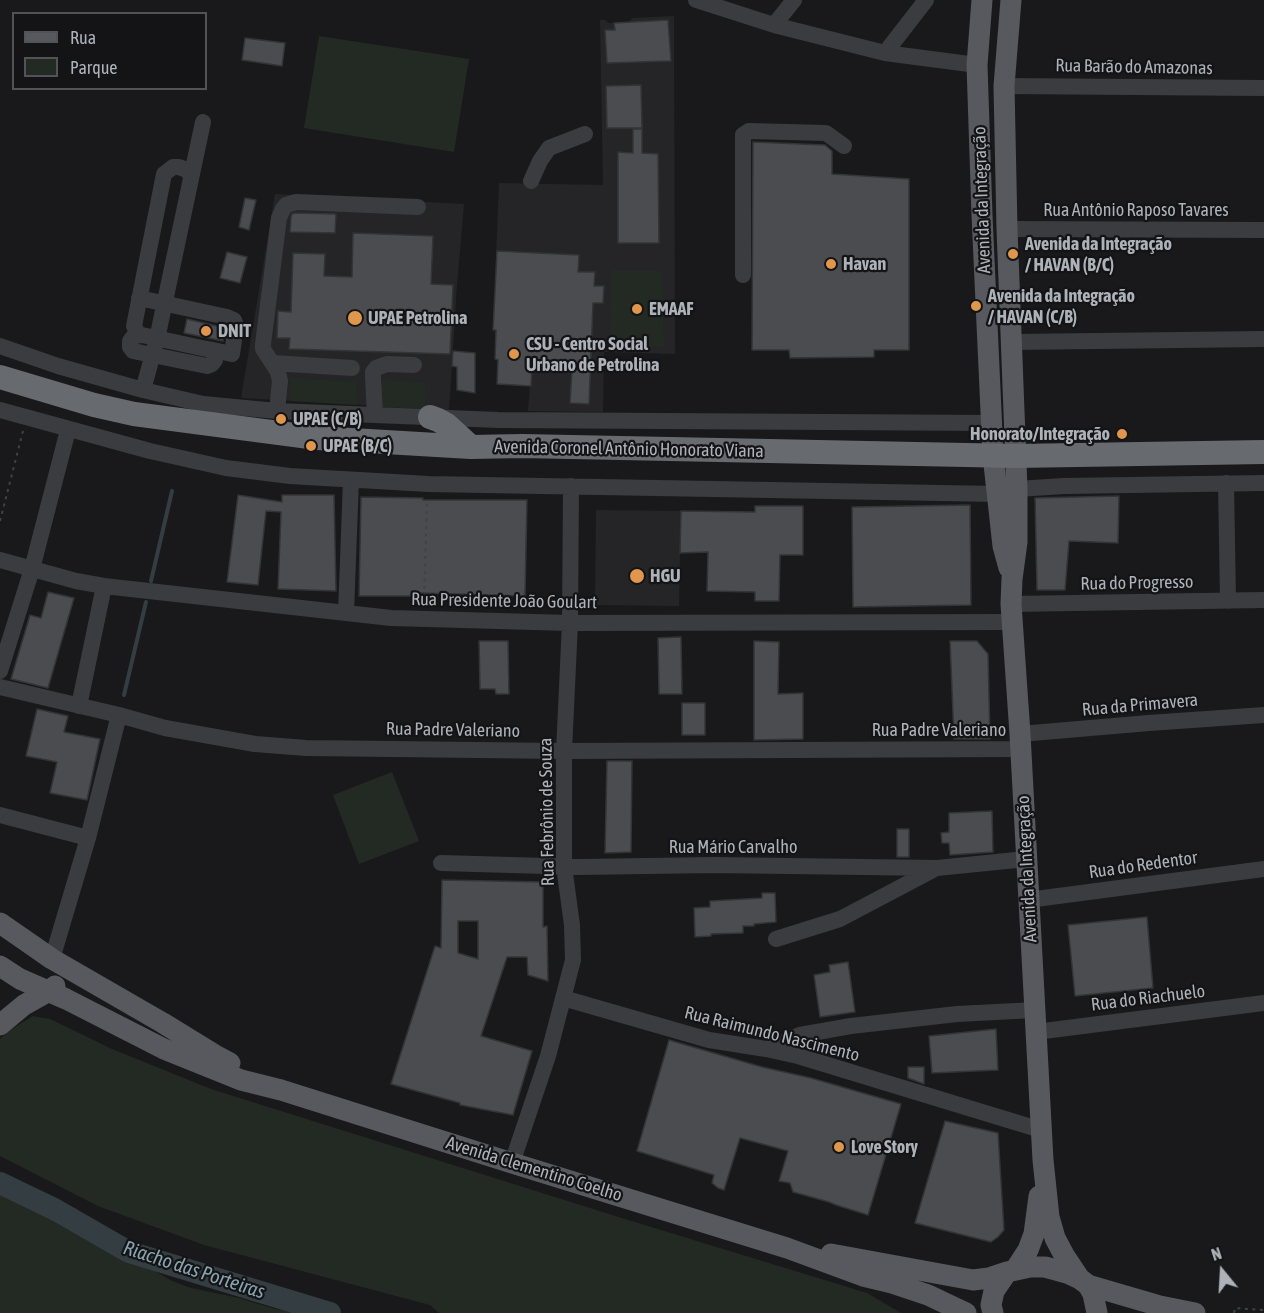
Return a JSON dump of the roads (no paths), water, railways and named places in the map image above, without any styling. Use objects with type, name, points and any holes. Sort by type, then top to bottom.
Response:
[{"type":"highway","points":[[0,368],[23,385]]},
{"type":"highway","name":"Avenida Coronel Antônio Honorato Viana","points":[[0,377],[94,405],[134,414],[317,438],[471,447],[534,446],[1004,455],[1264,452]]},
{"type":"highway","points":[[430,417],[447,425],[471,447]]},
{"type":"main road","name":"Avenida da Integração","points":[[982,0],[977,65],[992,423],[1004,455]]},
{"type":"main road","name":"Avenida da Integração","points":[[1011,0],[1004,86],[1012,342],[1004,455],[1008,492],[1003,546],[1012,579],[1011,613],[1042,1160],[1054,1238],[1094,1294],[1097,1313]]},
{"type":"main road","points":[[980,26],[994,30],[1008,27]]},
{"type":"main road","name":"Avenida Clementino Coelho","points":[[0,923],[52,958],[215,1056],[281,1090]]},
{"type":"main road","points":[[0,1025],[17,1009],[49,991],[56,984],[59,977],[52,958]]},
{"type":"main road","points":[[0,966],[10,979]]},
{"type":"main road","name":"Avenida Clementino Coelho","points":[[10,979],[49,991],[164,1049],[241,1080],[281,1090],[787,1248],[863,1276],[928,1295],[966,1313]]},
{"type":"main road","name":"Avenida da Integração","points":[[993,1313],[991,1305],[994,1291],[1028,1250],[1034,1234],[1042,1160]]},
{"type":"main road","name":"Avenida Clementino Coelho","points":[[787,1248],[837,1254],[973,1280],[1030,1267],[1045,1267],[1067,1273],[1084,1282]]},
{"type":"main road","points":[[1084,1282],[1160,1306],[1195,1313]]},
{"type":"street","points":[[696,0],[774,25],[885,53],[977,65]]},
{"type":"street","points":[[774,25],[794,0]]},
{"type":"street","points":[[885,53],[926,0]]},
{"type":"street","name":"Rua Barão do Amazonas","points":[[1004,86],[1264,88]]},
{"type":"street","points":[[143,390],[153,355],[150,337],[165,303],[203,122]]},
{"type":"street","points":[[743,276],[743,135],[749,131],[826,133],[844,147]]},
{"type":"street","points":[[531,181],[549,148],[585,134]]},
{"type":"street","points":[[139,298],[234,320],[236,326],[232,354],[150,337],[138,333],[134,326],[139,298],[164,174],[173,167],[179,167],[187,170],[191,179]]},
{"type":"street","points":[[277,411],[280,381],[278,372],[263,349],[263,344],[279,218],[283,209],[286,205],[296,202],[418,207]]},
{"type":"street","name":"Rua Antônio Raposo Tavares","points":[[1007,229],[1264,230]]},
{"type":"street","points":[[150,337],[134,336],[130,340],[130,347],[133,351],[207,366],[215,360],[213,352],[208,349]]},
{"type":"street","points":[[1012,342],[1264,339]]},
{"type":"street","points":[[0,346],[58,366],[143,390],[203,404],[277,411],[571,421],[992,423]]},
{"type":"street","points":[[273,363],[352,368]]},
{"type":"street","points":[[375,415],[373,372],[376,368],[387,364],[414,365]]},
{"type":"street","points":[[0,410],[68,430],[226,468],[290,476],[351,480],[428,484],[1008,492],[1064,486],[1264,483]]},
{"type":"street","points":[[0,671],[32,569],[68,430]]},
{"type":"street","points":[[346,613],[351,480]]},
{"type":"street","points":[[1226,483],[1228,601]]},
{"type":"street","name":"Rua Febrônio de Souza","points":[[512,1163],[548,1056],[573,960],[572,925],[564,866],[564,751],[570,623],[571,486]]},
{"type":"street","name":"Rua Presidente João Goulart","points":[[0,560],[76,581],[104,586],[391,618],[570,623],[1011,613]]},
{"type":"street","points":[[79,706],[104,586]]},
{"type":"street","name":"Rua do Progresso","points":[[1011,613],[1264,600]]},
{"type":"street","name":"Rua Padre Valeriano","points":[[0,687],[165,728],[255,744],[306,748],[564,751],[1020,741]]},
{"type":"street","points":[[52,958],[88,838],[119,715]]},
{"type":"street","name":"Rua da Primavera","points":[[1020,741],[1149,723],[1264,715]]},
{"type":"street","points":[[0,815],[88,838]]},
{"type":"street","name":"Rua Mário Carvalho","points":[[441,863],[580,867],[937,868],[1026,859]]},
{"type":"street","points":[[776,939],[840,919],[937,868]]},
{"type":"street","name":"Rua do Redentor","points":[[1028,900],[1264,869]]},
{"type":"street","name":"Rua Raimundo Nascimento","points":[[563,998],[709,1040],[798,1056],[1041,1130]]},
{"type":"street","name":"Rua do Riachuelo","points":[[1036,1032],[1264,1003]]},
{"type":"street","points":[[766,1049],[800,1035],[851,1026],[957,1014],[1035,1010]]},
{"type":"waterway","points":[[151,581],[172,491]]},
{"type":"waterway","points":[[124,695],[146,602]]},
{"type":"waterway","name":"Riacho das Porteiras","points":[[0,1183],[56,1210],[129,1252],[330,1313]]},
{"type":"place","name":"Avenida da Integração / HAVAN (B/C)","points":[[1013,254]]},
{"type":"place","name":"Havan","points":[[831,264]]},
{"type":"place","name":"Avenida da Integração / HAVAN (C/B)","points":[[976,306]]},
{"type":"place","name":"EMAAF","points":[[637,309]]},
{"type":"place","name":"UPAE Petrolina","points":[[355,318]]},
{"type":"place","name":"DNIT","points":[[206,331]]},
{"type":"place","name":"CSU - Centro Social Urbano de Petrolina","points":[[514,354]]},
{"type":"place","name":"UPAE (C/B)","points":[[281,419]]},
{"type":"place","name":"Honorato/Integração","points":[[1122,434]]},
{"type":"place","name":"UPAE (B/C)","points":[[311,446]]},
{"type":"place","name":"HGU","points":[[637,576]]},
{"type":"place","name":"Love Story","points":[[839,1147]]}]
